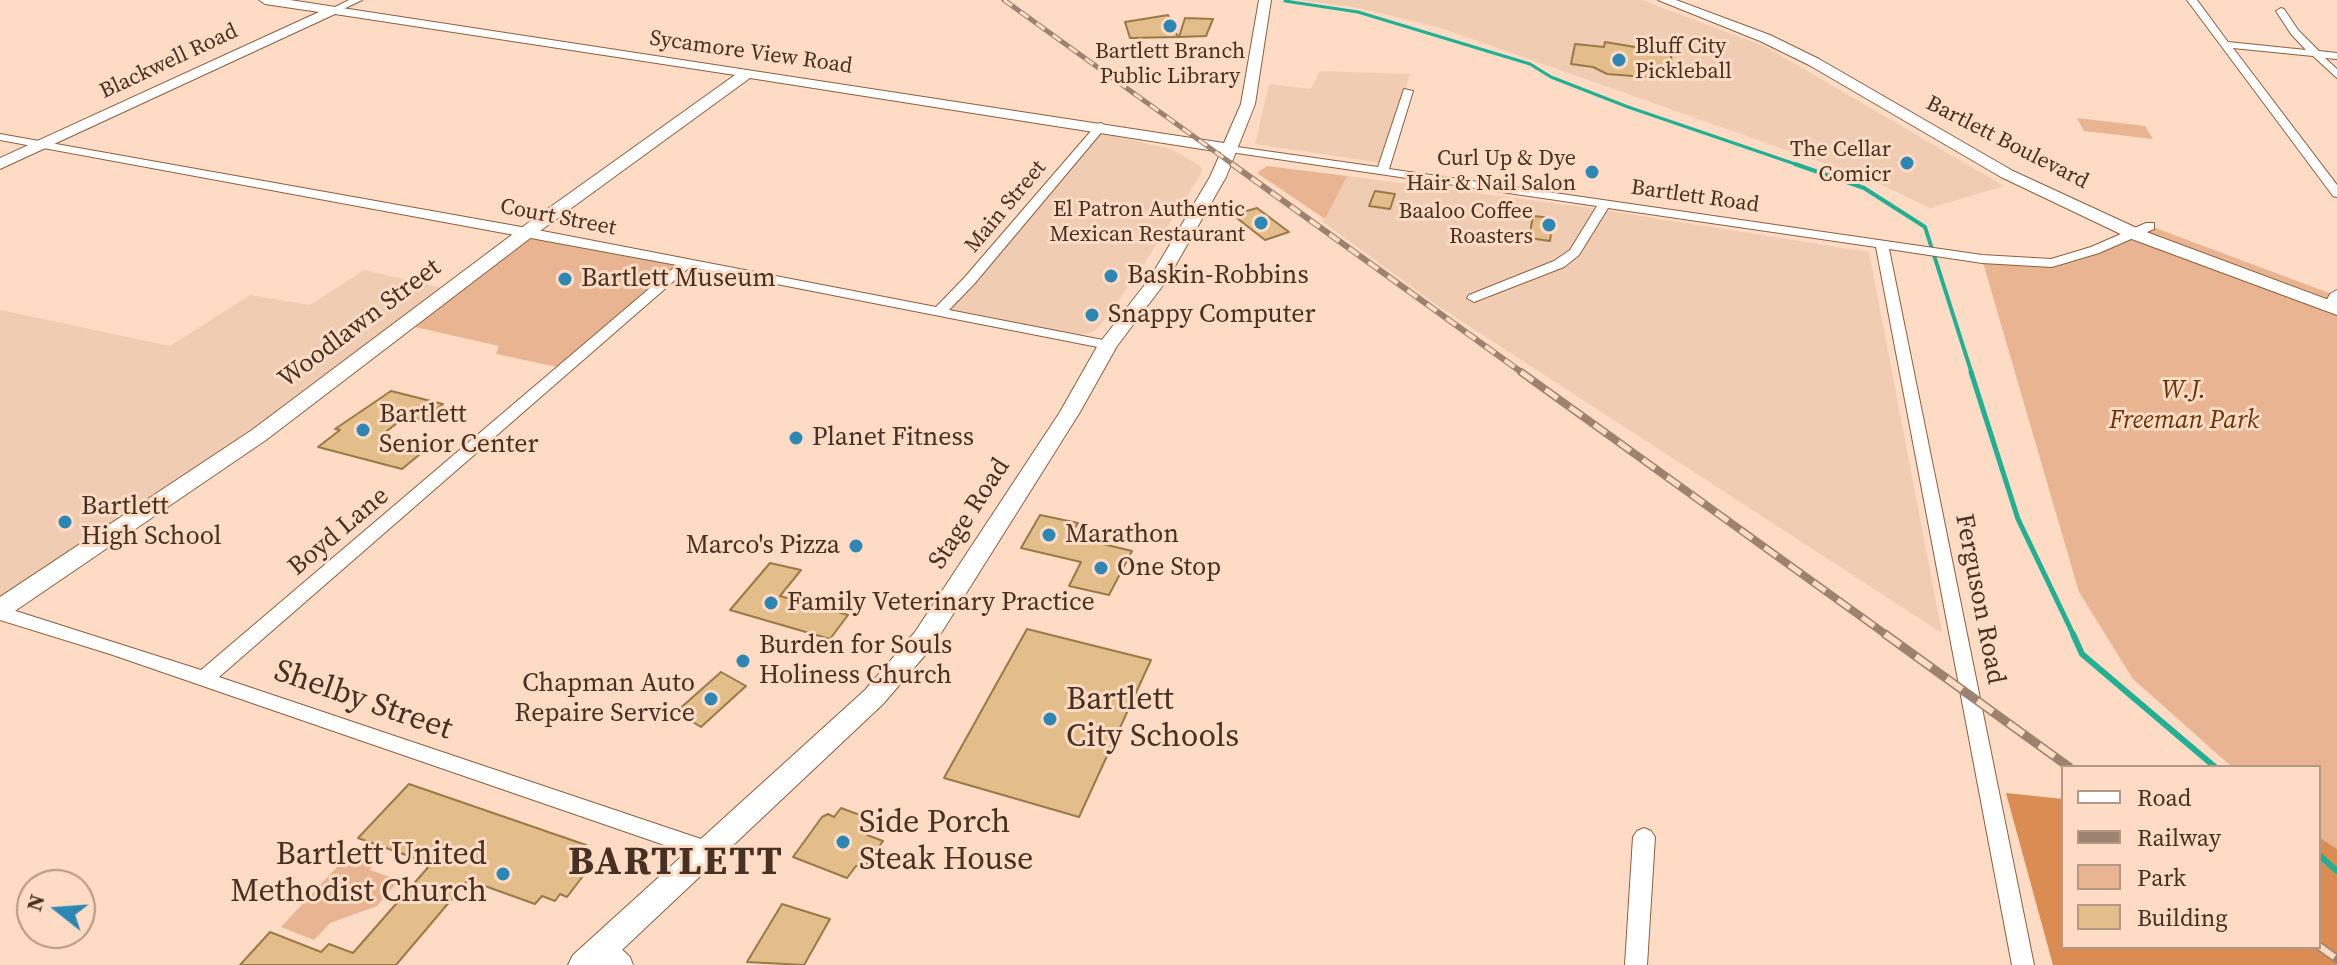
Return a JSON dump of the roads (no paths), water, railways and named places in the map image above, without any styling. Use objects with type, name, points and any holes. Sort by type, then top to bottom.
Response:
[{"type":"main road","name":"Sycamore View Road","points":[[265,0],[1101,126],[1230,149]]},
{"type":"main road","name":"Stage Road","points":[[584,965],[874,697],[924,639],[1070,412],[1108,345],[1158,280],[1218,177],[1248,104],[1265,0]]},
{"type":"main road","name":"Bartlett Boulevard","points":[[1664,0],[1765,38],[2015,171],[2142,230],[2335,300]]},
{"type":"main road","name":"Bartlett Boulevard","points":[[1694,0],[1797,41],[1864,78],[2015,171]]},
{"type":"main road","name":"Blackwell Road","points":[[0,164],[332,11]]},
{"type":"main road","name":"Woodlawn Street","points":[[0,611],[259,435],[527,232],[746,74]]},
{"type":"main road","points":[[1847,81],[1864,78]]},
{"type":"main road","points":[[1173,138],[1194,150],[1218,177]]},
{"type":"street","name":"Blackwell Road","points":[[332,11],[357,0]]},
{"type":"street","points":[[2192,0],[2337,193]]},
{"type":"street","points":[[2281,11],[2294,32],[2337,75]]},
{"type":"street","points":[[2224,44],[2337,56]]},
{"type":"street","points":[[1383,171],[1408,91]]},
{"type":"street","name":"Main Street","points":[[940,311],[1101,126]]},
{"type":"street","name":"Court Street","points":[[0,137],[527,232],[1108,345]]},
{"type":"street","name":"Bartlett Road","points":[[1230,149],[1982,259],[2052,263],[2095,250],[2142,230]]},
{"type":"street","points":[[1474,298],[1559,264],[1575,252],[1604,204]]},
{"type":"street","name":"Ferguson Road","points":[[1882,244],[2023,965]]},
{"type":"street","name":"Boyd Lane","points":[[202,680],[687,263]]},
{"type":"street","name":"Shelby Street","points":[[0,611],[705,850]]},
{"type":"street","points":[[1636,965],[1644,837]]},
{"type":"street","points":[[604,947],[622,965]]},
{"type":"waterway","points":[[1285,1],[1358,12],[1530,64],[1551,77],[1628,107],[1801,166]]},
{"type":"waterway","points":[[1795,164],[1864,188],[1925,227],[1972,374]]},
{"type":"waterway","points":[[1971,372],[2018,519],[2074,636]]},
{"type":"waterway","points":[[2073,634],[2082,654],[2213,765]]},
{"type":"waterway","points":[[2321,857],[2337,871]]},
{"type":"railway","points":[[1004,0],[1235,166]]},
{"type":"railway","points":[[1232,164],[1524,374]]},
{"type":"railway","points":[[1521,372],[1888,636]]},
{"type":"railway","points":[[1885,634],[2066,765]]},
{"type":"railway","points":[[2321,947],[2337,959]]},
{"type":"place","name":"Bartlett Branch Public Library","points":[[1170,26]]},
{"type":"place","name":"Bluff City Pickleball","points":[[1619,60]]},
{"type":"place","name":"The Cellar Comicr","points":[[1907,163]]},
{"type":"place","name":"Curl Up & Dye Hair & Nail Salon","points":[[1592,172]]},
{"type":"place","name":"El Patron Authentic Mexican Restaurant","points":[[1261,223]]},
{"type":"place","name":"Baaloo Coffee Roasters","points":[[1549,225]]},
{"type":"place","name":"Baskin-Robbins","points":[[1111,276]]},
{"type":"place","name":"Bartlett Museum","points":[[565,279]]},
{"type":"place","name":"Snappy Computer","points":[[1092,315]]},
{"type":"place","name":"Bartlett Senior Center","points":[[363,430]]},
{"type":"place","name":"Planet Fitness","points":[[796,438]]},
{"type":"place","name":"Bartlett High School","points":[[65,522]]},
{"type":"place","name":"Marathon","points":[[1049,535]]},
{"type":"place","name":"Marco's Pizza","points":[[856,546]]},
{"type":"place","name":"One Stop","points":[[1101,568]]},
{"type":"place","name":"Family Veterinary Practice","points":[[771,603]]},
{"type":"place","name":"Burden for Souls Holiness Church","points":[[743,661]]},
{"type":"place","name":"Chapman Auto Repaire Service","points":[[711,699]]},
{"type":"place","name":"Bartlett City Schools","points":[[1050,719]]},
{"type":"place","name":"Side Porch Steak House","points":[[843,842]]},
{"type":"place","name":"Bartlett United Methodist Church","points":[[503,874]]},
{"type":"district","name":"BARTLETT","points":[[676,864]]},
{"type":"park label","name":"W.J. Freeman Park","points":[[2184,406]]}]
